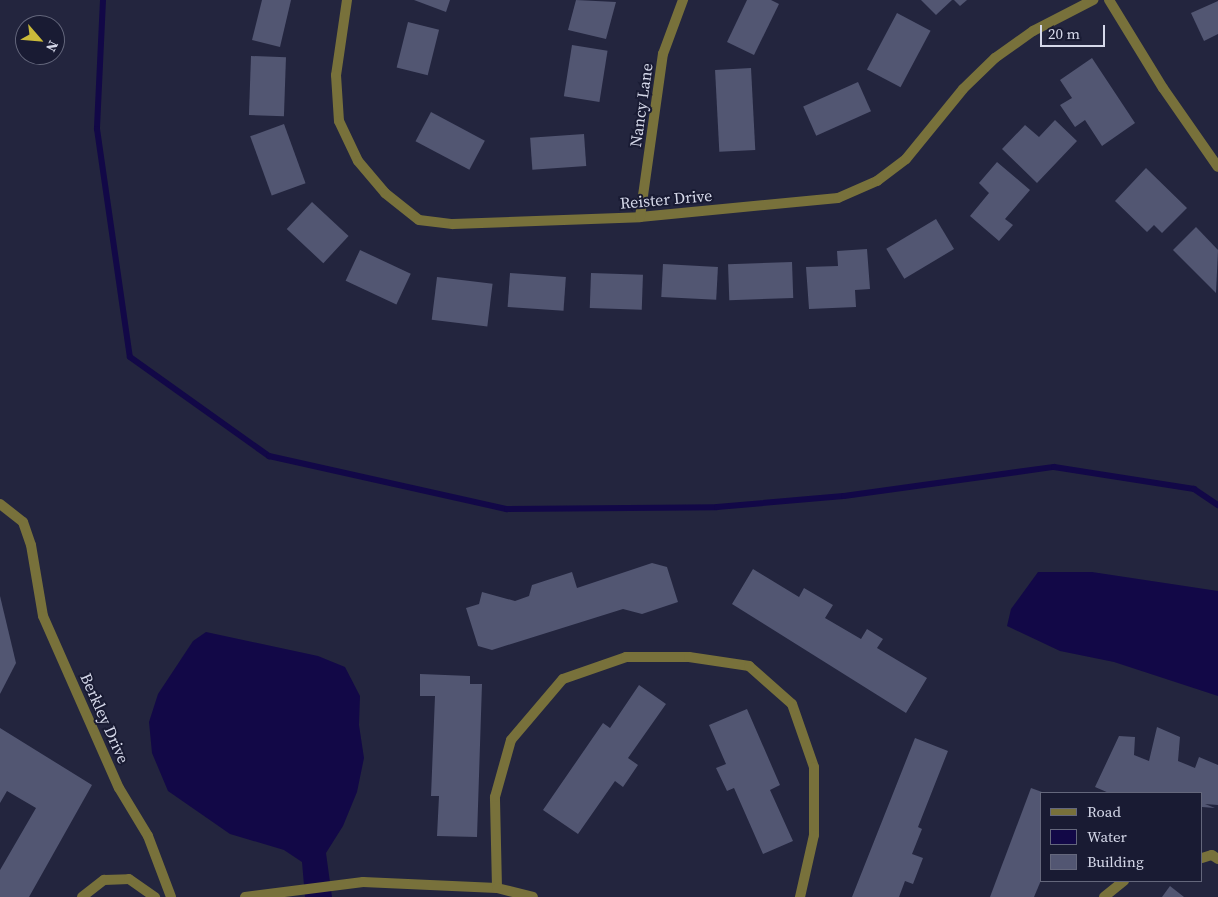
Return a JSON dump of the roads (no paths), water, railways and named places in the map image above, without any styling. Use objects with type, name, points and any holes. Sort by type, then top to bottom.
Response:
[{"type":"street","name":"Reister Drive","points":[[347,0],[336,75],[339,121],[358,161],[385,193],[419,220],[453,224],[640,217],[838,198],[877,181],[906,159],[963,89],[995,58],[1033,31],[1093,0]]},
{"type":"street","name":"Nancy Lane","points":[[640,217],[663,54],[683,0]]},
{"type":"street","points":[[1109,0],[1163,88],[1218,167]]},
{"type":"street","name":"Berkley Drive","points":[[0,504],[22,522],[31,545],[43,616],[119,788],[148,836],[171,897]]},
{"type":"street","points":[[497,888],[495,797],[511,740],[563,679],[626,657],[689,657],[749,666],[792,704],[814,767],[814,835],[800,897]]},
{"type":"street","points":[[1203,858],[1212,855],[1218,858]]},
{"type":"street","points":[[82,897],[104,880],[129,879],[155,897]]},
{"type":"street","points":[[245,897],[362,882],[497,888],[533,897]]},
{"type":"street","points":[[1104,897],[1123,882]]},
{"type":"water","points":[[1038,572],[1092,572],[1218,591],[1218,696],[1114,662],[1060,651],[1007,626],[1011,609]]},
{"type":"water","points":[[206,632],[318,656],[345,667],[360,696],[359,725],[364,758],[357,792],[343,826],[326,853],[332,897],[305,897],[302,862],[284,850],[230,834],[168,791],[152,753],[149,722],[158,694],[193,641]]},
{"type":"waterway","points":[[103,0],[97,129],[130,357],[269,456],[507,509],[717,507],[844,496],[1054,467],[1194,489],[1218,505]]}]
